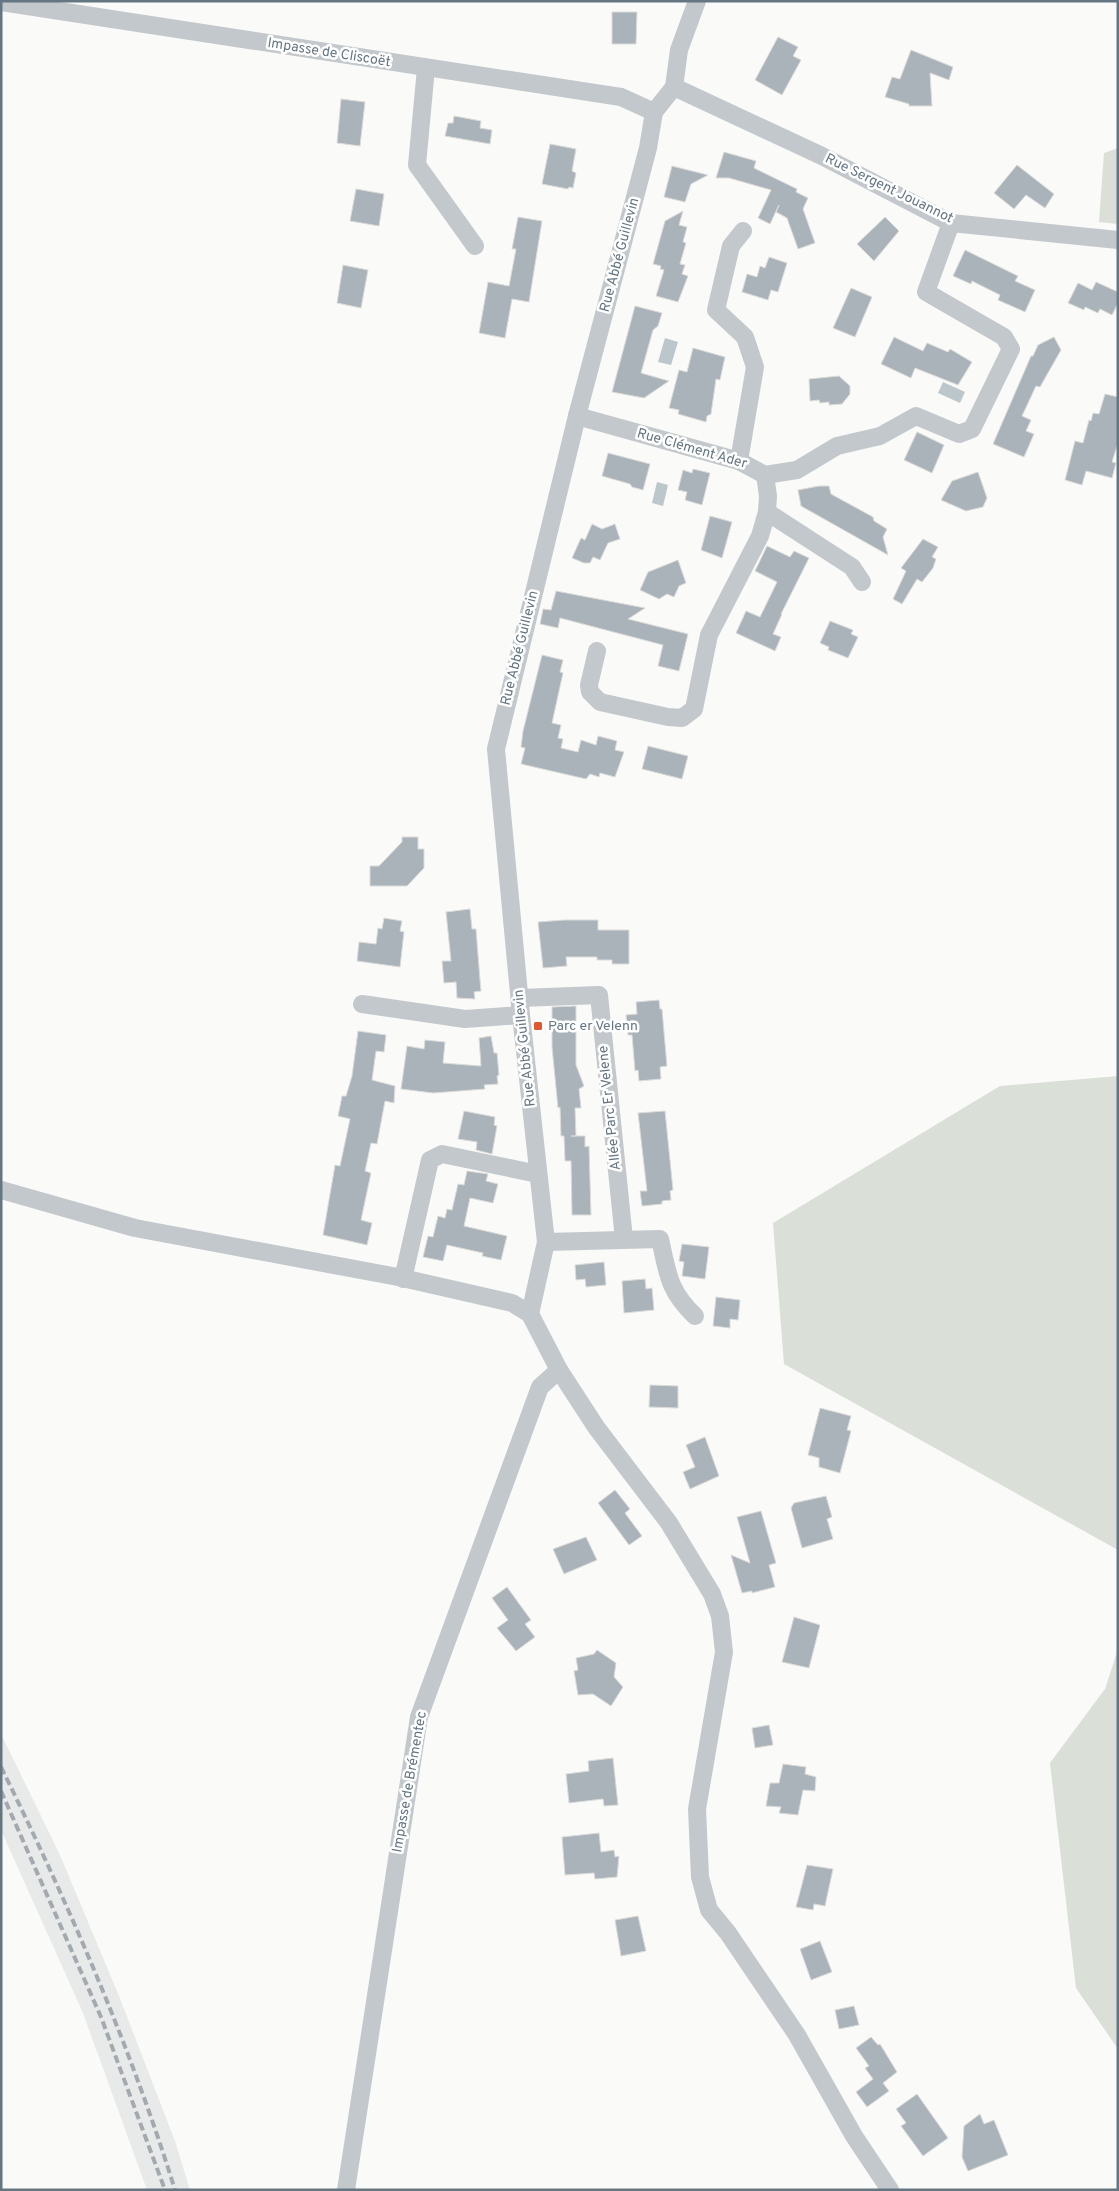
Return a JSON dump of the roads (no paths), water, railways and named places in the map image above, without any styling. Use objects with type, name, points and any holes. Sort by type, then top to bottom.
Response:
[{"type":"street","points":[[674,87],[679,50],[697,1]]},
{"type":"street","name":"Impasse de Cliscoët","points":[[1,2],[621,97],[654,112]]},
{"type":"street","points":[[426,68],[417,165],[475,246]]},
{"type":"street","name":"Rue Abbé Guillevin","points":[[530,1314],[546,1242],[496,749],[577,416],[648,148],[654,112],[674,87]]},
{"type":"street","name":"Rue Sergent Jouannot","points":[[674,87],[822,156],[951,223],[1118,240]]},
{"type":"street","name":"Rue Clément Ader","points":[[577,416],[739,461],[765,475],[797,470],[837,446],[880,436],[916,416],[959,434],[972,429],[1011,349],[1004,336],[926,292],[951,223]]},
{"type":"street","points":[[739,461],[755,367],[745,337],[716,310],[731,246],[743,231]]},
{"type":"street","points":[[596,650],[589,685],[590,692],[600,702],[668,717],[682,718],[694,709],[710,635],[760,536],[767,512],[768,496],[765,475]]},
{"type":"street","points":[[767,512],[852,568],[862,582]]},
{"type":"street","name":"Allée Parc Er Velene","points":[[521,1006],[599,995],[624,1239]]},
{"type":"street","points":[[362,1004],[464,1019],[521,1006]]},
{"type":"street","points":[[403,1278],[430,1160],[442,1154],[538,1174]]},
{"type":"street","points":[[1,1190],[135,1228],[403,1278],[512,1304],[530,1314],[559,1370],[596,1427],[668,1523],[706,1580],[720,1616],[724,1652],[697,1809],[700,1877],[709,1910],[728,1932],[797,2035],[854,2136],[890,2190]]},
{"type":"street","points":[[546,1242],[660,1239],[670,1282],[679,1300],[695,1316]]},
{"type":"street","name":"Impasse de Brémentec","points":[[346,2190],[419,1717],[540,1387],[559,1370]]},
{"type":"railway","points":[[1,1767],[74,1922],[118,2028],[175,2190]]},
{"type":"railway","points":[[1,1791],[101,2017],[165,2190]]},
{"type":"place","name":"Parc er Velenn","points":[[538,1026]]}]
